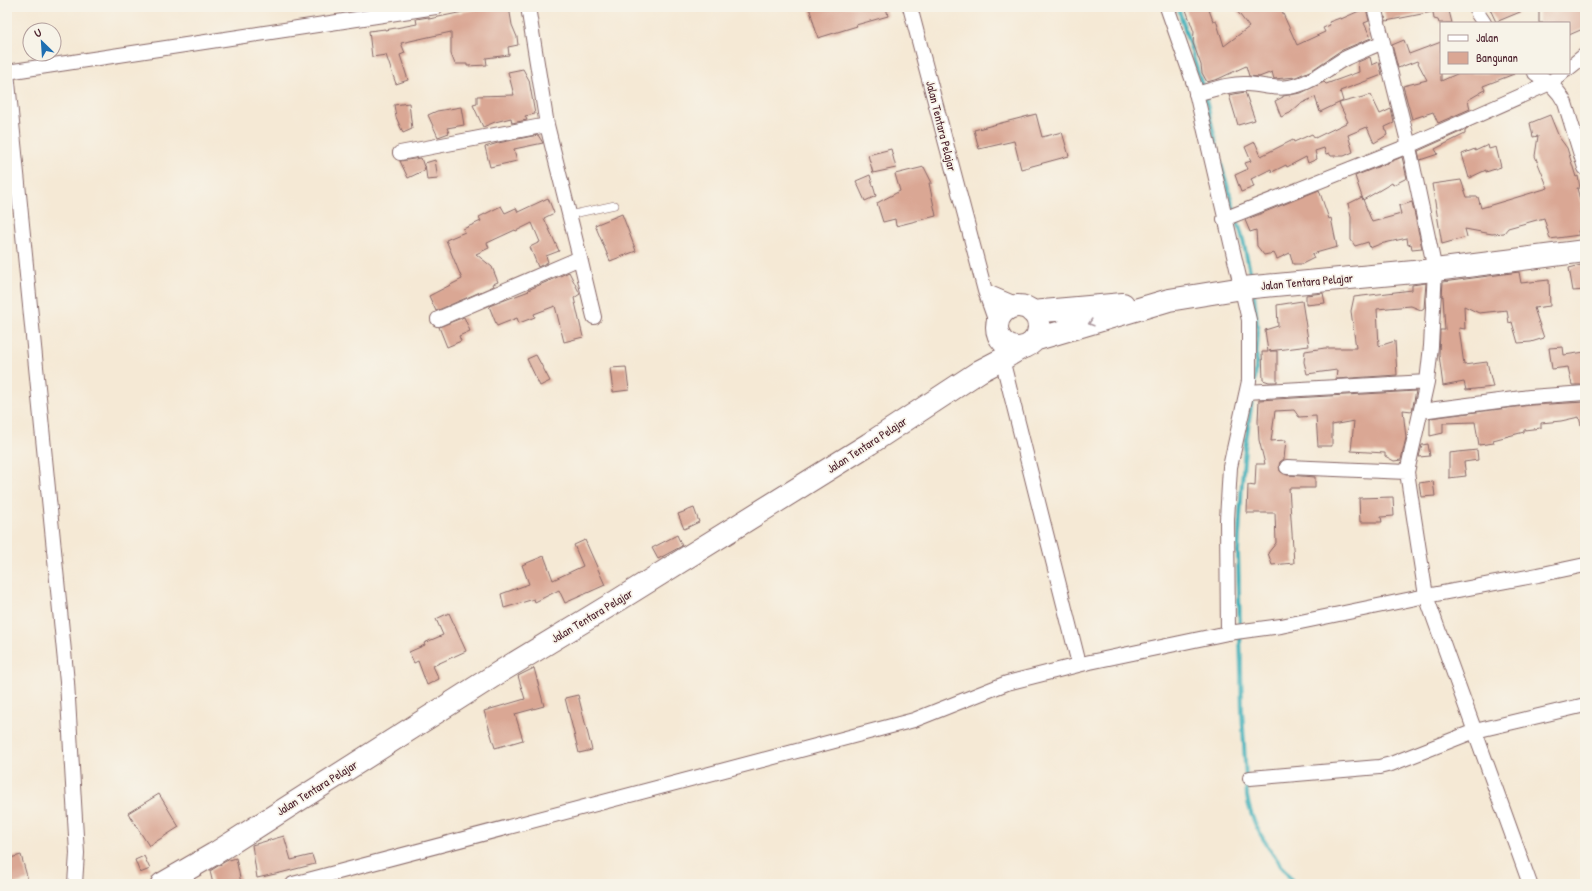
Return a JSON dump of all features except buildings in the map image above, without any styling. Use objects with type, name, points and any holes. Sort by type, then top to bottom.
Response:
[{"type":"highway","name":"Jalan Tentara Pelajar","points":[[162,884],[214,854],[503,670],[869,444],[980,371],[1027,344],[1169,300],[1249,288],[1435,270],[1585,251]]},
{"type":"highway","points":[[980,371],[992,353],[999,332],[999,321],[1002,315],[1013,307],[1026,309],[1169,300]]},
{"type":"highway","points":[[999,332],[1008,345],[1027,344],[1039,329],[1036,317],[1026,309]]},
{"type":"street","points":[[75,884],[77,853],[67,682],[7,72],[372,18],[436,7]]},
{"type":"street","points":[[528,7],[547,125],[594,317]]},
{"type":"street","name":"Jalan Tentara Pelajar","points":[[910,7],[985,291],[999,332]]},
{"type":"street","points":[[1167,7],[1201,92],[1233,216],[1249,288],[1249,392],[1230,467],[1227,520],[1232,633]]},
{"type":"street","points":[[1374,7],[1393,78],[1435,270],[1431,346],[1427,382],[1407,472],[1426,596],[1530,884]]},
{"type":"street","points":[[1476,7],[1478,14],[1483,22]]},
{"type":"street","points":[[1201,92],[1230,85],[1247,84],[1263,87],[1283,88],[1299,85],[1321,75],[1343,60],[1383,42]]},
{"type":"street","points":[[1570,67],[1585,55]]},
{"type":"street","points":[[1537,74],[1550,83],[1560,94],[1565,103],[1585,168]]},
{"type":"street","points":[[1233,216],[1408,146],[1550,83],[1561,74]]},
{"type":"street","points":[[400,153],[547,125]]},
{"type":"street","points":[[438,319],[580,258]]},
{"type":"street","points":[[985,291],[1026,309]]},
{"type":"street","points":[[1002,359],[1079,664]]},
{"type":"street","points":[[1249,392],[1427,382]]},
{"type":"street","points":[[1421,411],[1530,397],[1585,392]]},
{"type":"street","points":[[1288,467],[1407,472]]},
{"type":"street","points":[[293,884],[914,720],[1007,683],[1079,664],[1232,633],[1288,624],[1426,596],[1538,576],[1585,565]]},
{"type":"street","points":[[1250,778],[1378,767],[1391,764],[1475,731],[1585,705]]},
{"type":"lane","points":[[569,215],[615,205]]},
{"type":"waterway","points":[[1178,7],[1205,95],[1219,157],[1243,240],[1252,280]]},
{"type":"waterway","points":[[1254,293],[1258,332],[1255,382]]},
{"type":"waterway","points":[[1253,394],[1245,448],[1238,553],[1242,710],[1247,796],[1250,809],[1259,832],[1294,884]]}]
